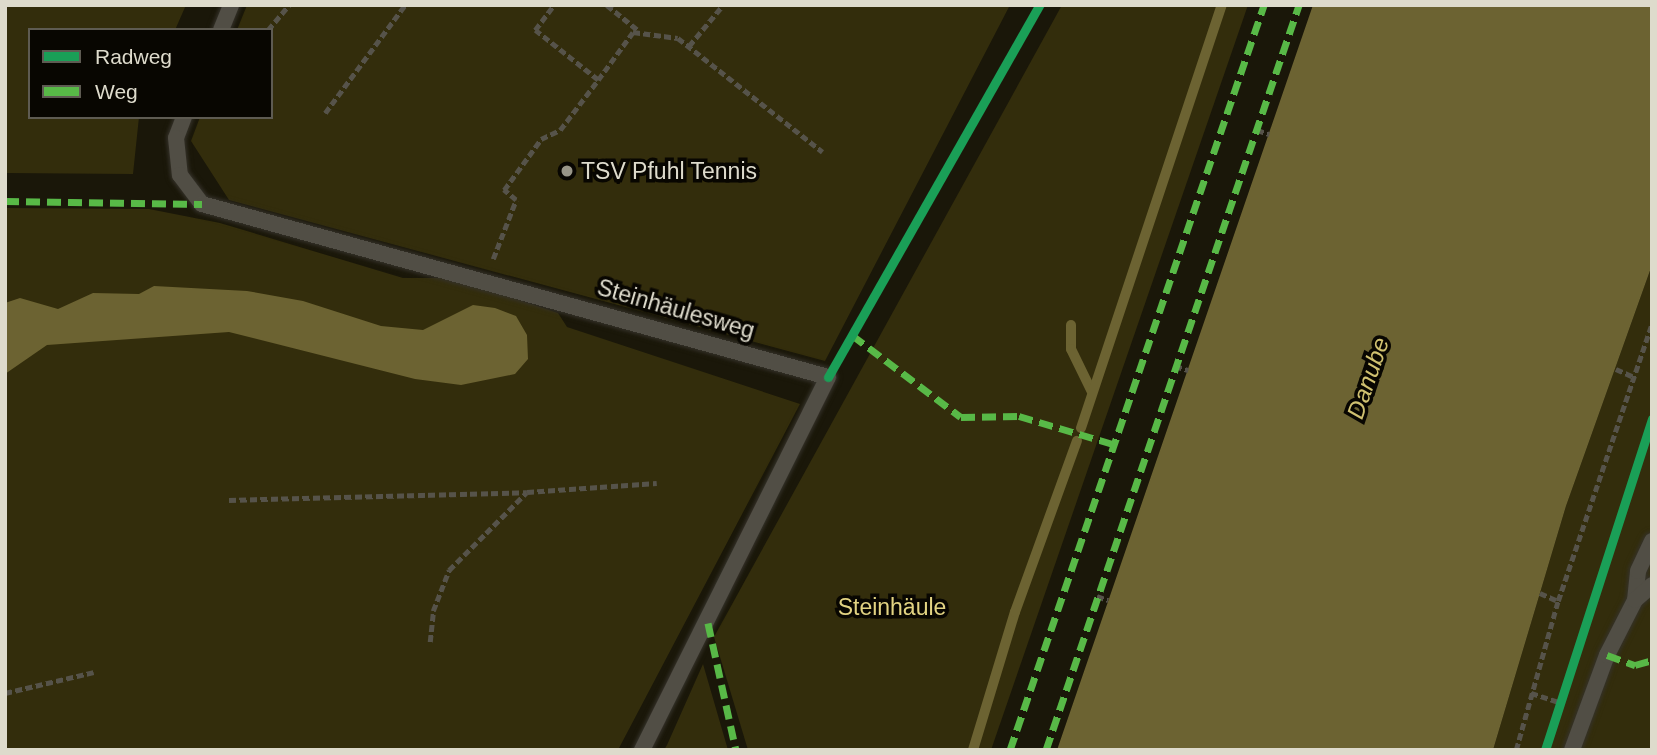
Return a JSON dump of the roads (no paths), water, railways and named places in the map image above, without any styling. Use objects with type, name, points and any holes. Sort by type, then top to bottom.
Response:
[{"type":"lane","points":[[222,28],[231,5]]},
{"type":"lane","name":"Steinhäulesweg","points":[[183,119],[176,138],[180,175],[202,204],[485,278],[828,377],[642,750]]},
{"type":"lane","points":[[1572,750],[1607,655],[1635,600],[1638,571],[1652,541]]},
{"type":"lane","points":[[1635,600],[1652,585]]},
{"type":"water","name":"Danube","points":[[1313,5],[1652,5],[1652,265],[1566,506],[1493,750],[1057,750]]},
{"type":"water","points":[[154,286],[247,291],[303,301],[381,326],[423,330],[473,305],[495,308],[516,316],[527,335],[528,359],[515,374],[461,385],[415,379],[229,332],[47,345],[5,374],[5,303],[20,298],[58,309],[93,293],[139,294]]},
{"type":"waterway","points":[[1081,428],[1222,5]]},
{"type":"waterway","points":[[1071,325],[1071,349],[1092,392]]},
{"type":"waterway","points":[[973,750],[1015,612],[1077,441]]},
{"type":"place","name":"TSV Pfuhl Tennis","points":[[567,171]]},
{"type":"park label","name":"Steinhäule","points":[[892,607]]}]
